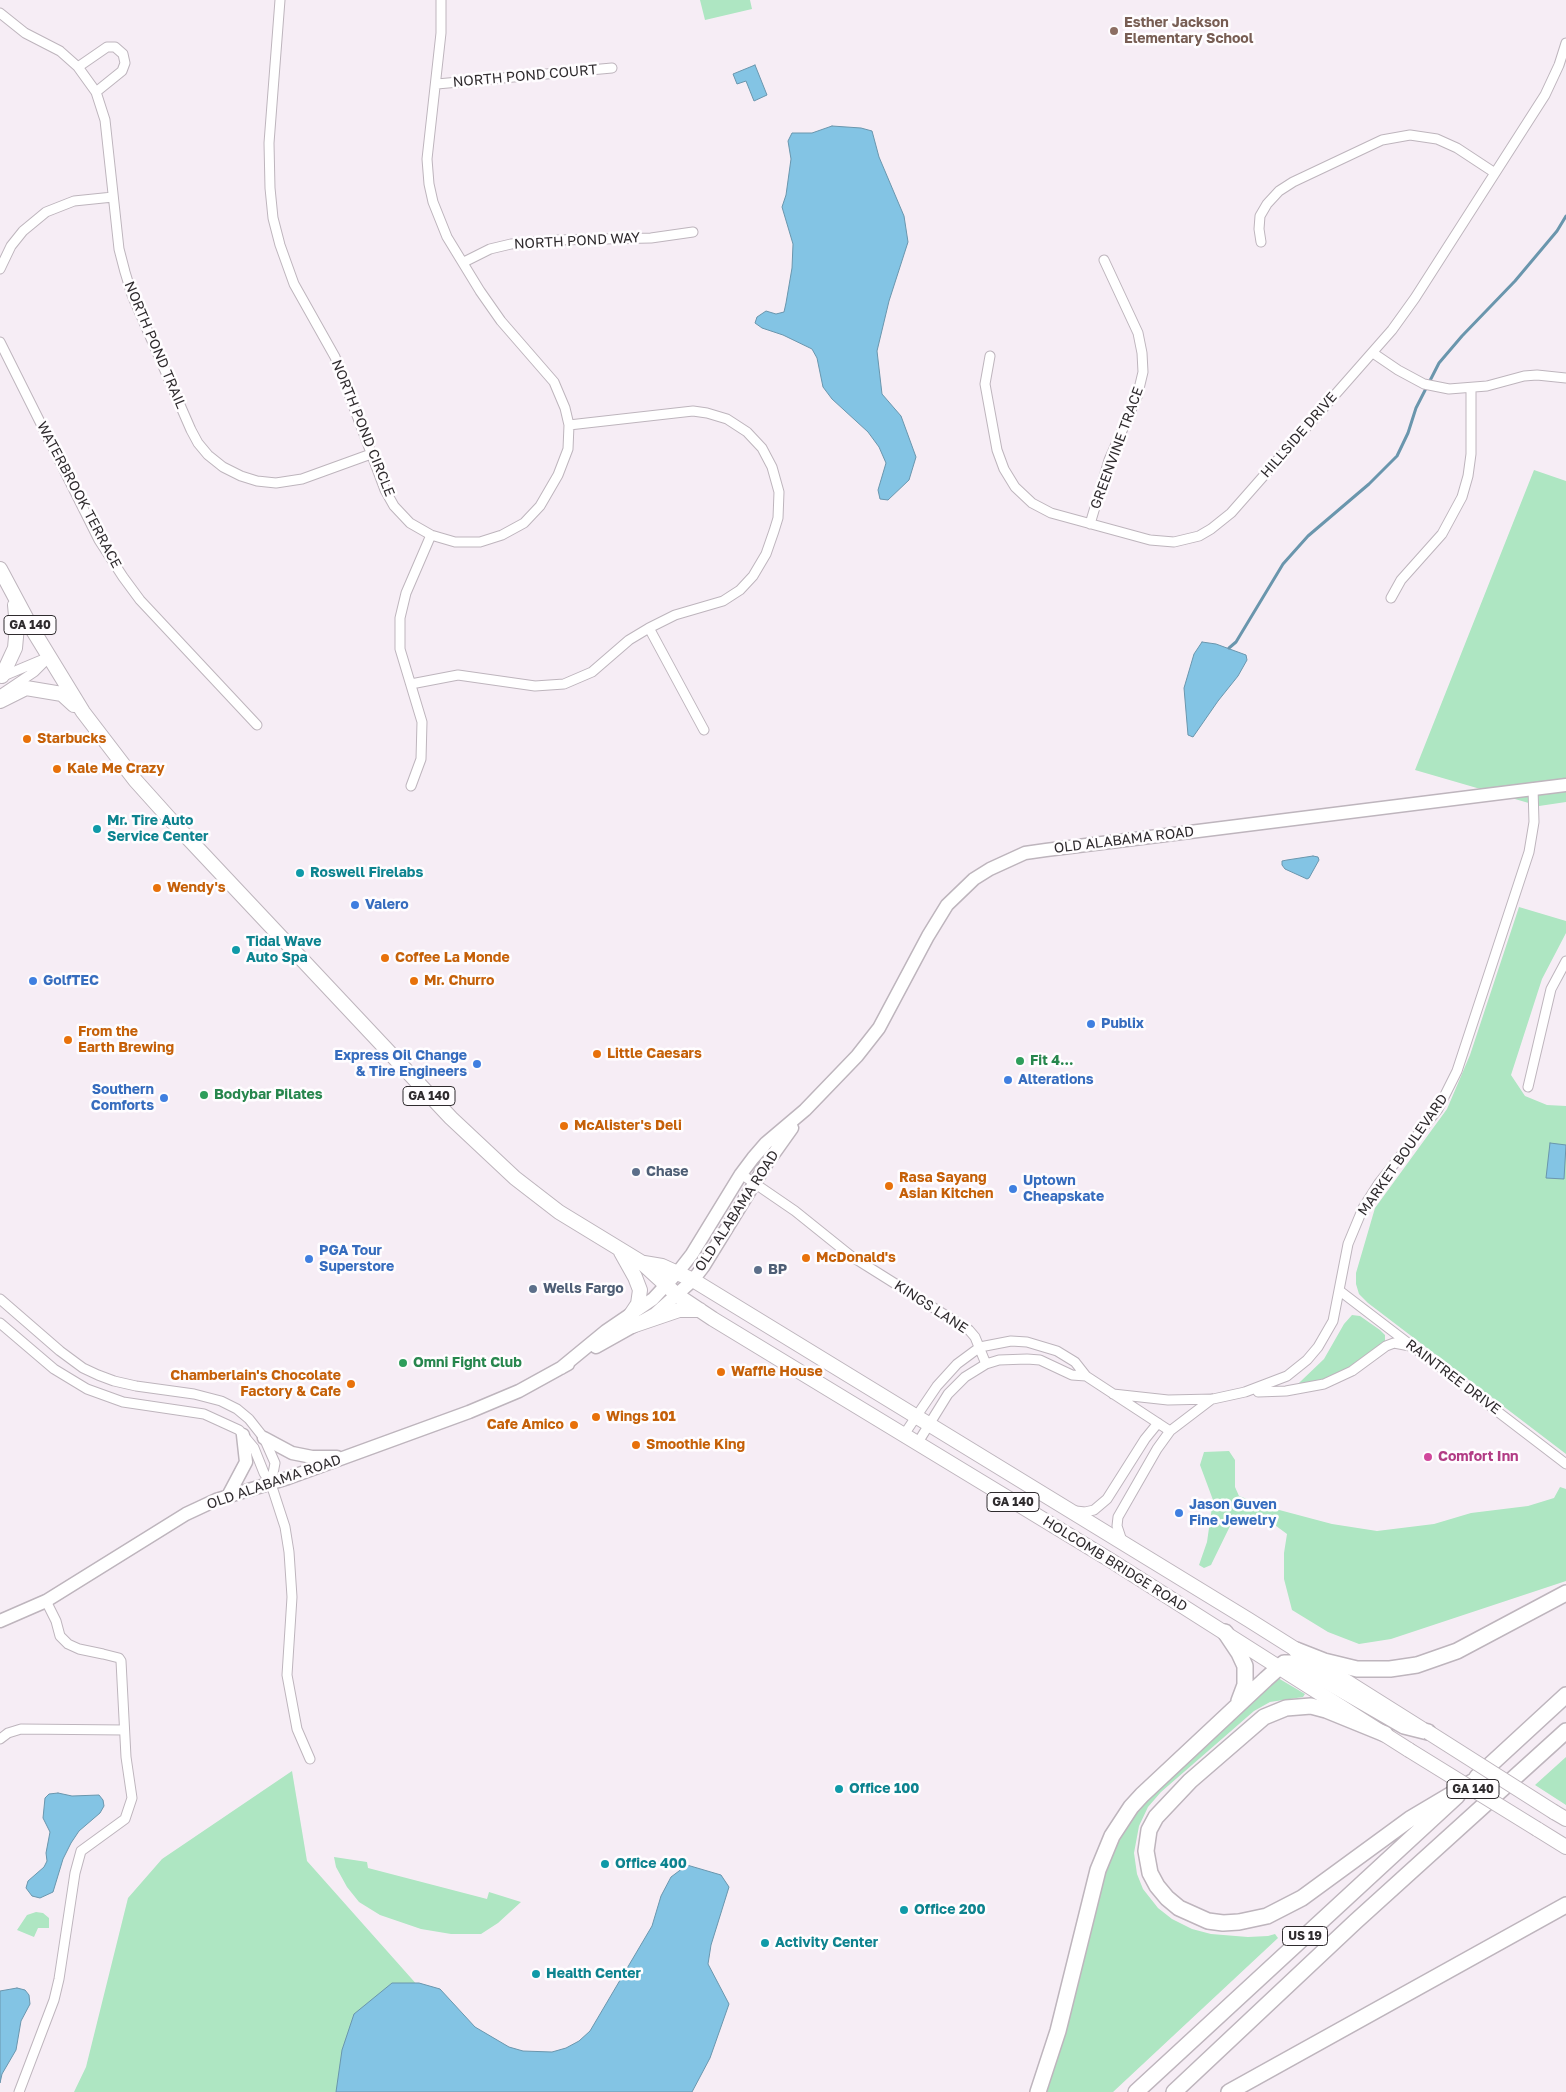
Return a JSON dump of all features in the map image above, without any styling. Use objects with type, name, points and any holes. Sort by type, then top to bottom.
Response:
[{"type":"highway","points":[[1296,1650],[1324,1661],[1350,1668],[1381,1670],[1409,1667],[1433,1661],[1457,1651],[1566,1593]]},
{"type":"highway","points":[[1225,1632],[1242,1657],[1246,1676],[1242,1694],[1231,1712]]},
{"type":"highway","points":[[1038,2092],[1058,2031],[1093,1888],[1108,1844],[1121,1822],[1142,1795],[1279,1667],[1288,1662],[1298,1664],[1404,1726],[1428,1732]]},
{"type":"highway","name":"US 19","points":[[1136,2092],[1566,1695]]},
{"type":"highway","points":[[1385,1734],[1326,1710],[1311,1706],[1286,1708],[1261,1719],[1190,1781],[1156,1817],[1149,1830],[1146,1851],[1150,1873],[1156,1886],[1179,1908],[1208,1921],[1223,1923],[1239,1922],[1267,1916],[1302,1898],[1410,1819],[1474,1781]]},
{"type":"highway","name":"US 19","points":[[1174,2092],[1355,1922],[1566,1731]]},
{"type":"highway","points":[[1537,1921],[1566,1896]]},
{"type":"highway","points":[[1229,2092],[1566,1905]]},
{"type":"main road","name":"HOLCOMB BRIDGE ROAD","points":[[0,569],[49,657],[83,712],[124,767],[170,819],[457,1125],[502,1167],[545,1202],[641,1262],[672,1290],[700,1310],[903,1436],[1110,1560],[1409,1750],[1566,1847]]},
{"type":"main road","points":[[1,676],[12,657],[16,637],[17,615],[12,592]]},
{"type":"main road","points":[[0,701],[26,688],[39,689],[62,694],[83,712]]},
{"type":"main road","points":[[619,1249],[632,1270],[640,1290],[638,1304],[631,1321]]},
{"type":"main road","name":"HOLCOMB BRIDGE ROAD","points":[[641,1262],[662,1266],[693,1280],[1296,1650],[1560,1815]]},
{"type":"main road","points":[[631,1321],[679,1310],[700,1310]]},
{"type":"street","name":"NORTH POND CIRCLE","points":[[280,0],[270,143],[270,188],[280,245],[294,284],[334,357],[385,490],[394,506],[410,523],[431,535],[454,542],[480,542],[502,536],[524,523],[540,506],[558,475],[568,449],[568,425],[565,408],[554,382],[501,320],[480,291],[440,222],[428,184],[427,159],[437,84],[441,33],[441,0]]},
{"type":"street","name":"NORTH POND TRAIL","points":[[0,13],[12,24],[60,51],[78,67],[96,92],[105,120],[119,249],[132,295],[190,430],[208,455],[223,467],[241,476],[257,481],[276,483],[302,479],[371,454]]},
{"type":"street","name":"HILLSIDE DRIVE","points":[[990,356],[985,384],[997,450],[1004,469],[1015,487],[1032,502],[1051,513],[1162,542],[1187,539],[1211,530],[1231,513],[1329,400],[1373,353],[1415,298],[1544,94],[1559,65],[1566,43]]},
{"type":"street","points":[[78,67],[107,47],[115,47],[123,54],[125,63],[122,71],[96,92]]},
{"type":"street","name":"NORTH POND COURT","points":[[437,84],[612,68]]},
{"type":"street","points":[[1261,242],[1260,216],[1267,204],[1279,192],[1293,182],[1382,140],[1410,135],[1437,139],[1457,148],[1495,173]]},
{"type":"street","points":[[1,263],[23,231],[46,212],[74,201],[112,197]]},
{"type":"street","name":"NORTH POND WAY","points":[[464,262],[490,249],[511,244],[557,240],[652,238],[693,232]]},
{"type":"street","name":"GREENVINE TRACE","points":[[1090,524],[1110,460],[1138,397],[1143,372],[1138,333],[1104,260]]},
{"type":"street","name":"WATERBROOK TERRACE","points":[[0,342],[99,540],[123,577],[140,600],[257,725]]},
{"type":"street","points":[[1373,353],[1398,370],[1424,384],[1449,389],[1471,389],[1537,375],[1566,378]]},
{"type":"street","points":[[1391,598],[1401,580],[1442,534],[1462,498],[1472,454],[1471,389]]},
{"type":"street","points":[[411,684],[441,677],[458,676],[534,686],[564,684],[592,672],[629,640],[649,628],[675,615],[723,600],[740,590],[753,576],[766,554],[778,518],[779,492],[772,467],[762,448],[747,432],[727,419],[707,412],[680,411],[568,425]]},
{"type":"street","points":[[411,786],[421,759],[422,722],[400,649],[400,618],[406,593],[431,535]]},
{"type":"street","points":[[649,628],[704,730]]},
{"type":"street","points":[[1,676],[49,657]]},
{"type":"street","points":[[0,696],[34,672],[49,657]]},
{"type":"street","name":"OLD ALABAMA ROAD","points":[[672,1290],[678,1272],[692,1254],[741,1174],[766,1143],[805,1110],[857,1056],[879,1028],[928,936],[948,905],[974,879],[1008,860],[1046,850],[1566,785]]},
{"type":"street","name":"MARKET BOULEVARD","points":[[1112,1394],[1153,1399],[1213,1399],[1245,1392],[1287,1376],[1308,1360],[1318,1347],[1333,1321],[1348,1244],[1363,1208],[1380,1183],[1438,1109],[1457,1071],[1529,852],[1534,822],[1533,788]]},
{"type":"street","points":[[1528,1087],[1551,989],[1566,961]]},
{"type":"street","name":"OLD ALABAMA ROAD","points":[[0,1621],[46,1601],[186,1514],[228,1496],[271,1484],[347,1457],[502,1398],[561,1368],[606,1331],[631,1321],[653,1299],[693,1280],[735,1216],[754,1182],[805,1110]]},
{"type":"street","name":"KINGS LANE","points":[[741,1174],[795,1211],[851,1256],[970,1330],[980,1347],[986,1364]]},
{"type":"street","name":"RAINTREE DRIVE","points":[[1340,1291],[1566,1464]]},
{"type":"street","points":[[0,1299],[60,1351],[83,1368],[114,1382],[194,1394],[222,1401],[237,1409],[249,1418],[264,1438],[275,1463],[271,1484]]},
{"type":"street","points":[[0,1323],[54,1370],[87,1389],[123,1402],[204,1414],[223,1421],[239,1430],[254,1448],[264,1473],[271,1484],[285,1527],[292,1578],[287,1675],[297,1729],[310,1759]]},
{"type":"street","name":"MARKET BOULEVARD","points":[[903,1436],[945,1375],[980,1347],[1011,1341],[1042,1345],[1076,1362],[1086,1376],[1170,1431],[1213,1399]]},
{"type":"street","points":[[1245,1392],[1286,1391],[1324,1384],[1352,1371],[1386,1346],[1394,1344],[1413,1346]]},
{"type":"street","name":"MARKET BOULEVARD","points":[[917,1444],[948,1394],[974,1370],[986,1364],[999,1360],[1040,1360],[1072,1375],[1086,1376]]},
{"type":"street","points":[[1069,1510],[1085,1512],[1101,1506],[1107,1500],[1145,1439],[1158,1423]]},
{"type":"street","points":[[1124,1544],[1116,1523],[1120,1509],[1170,1431]]},
{"type":"street","points":[[228,1496],[246,1462],[243,1435]]},
{"type":"street","points":[[264,1438],[292,1453],[312,1457],[347,1457]]},
{"type":"street","points":[[19,2092],[54,2000],[75,1874],[81,1851],[100,1836],[115,1828],[124,1819],[130,1808],[132,1798],[124,1730],[122,1661],[119,1658],[79,1649],[68,1644],[60,1636],[56,1621],[46,1601]]},
{"type":"street","points":[[0,1739],[8,1733],[21,1730],[124,1730]]},
{"type":"green space","points":[[700,0],[750,0],[752,9],[705,20]]},
{"type":"green space","points":[[1534,470],[1566,481],[1566,802],[1539,806],[1415,770]]},
{"type":"green space","points":[[1519,907],[1566,921],[1566,933],[1542,979],[1511,1075],[1525,1096],[1547,1105],[1566,1106],[1566,1454],[1368,1303],[1359,1294],[1356,1284],[1356,1273],[1375,1208],[1447,1109],[1470,1055]]},
{"type":"green space","points":[[1352,1315],[1360,1316],[1380,1330],[1385,1335],[1385,1341],[1362,1362],[1333,1377],[1301,1386],[1299,1383],[1324,1359],[1344,1324]]},
{"type":"green space","points":[[1229,1451],[1235,1460],[1235,1487],[1239,1496],[1268,1507],[1332,1524],[1377,1531],[1434,1524],[1471,1513],[1528,1506],[1554,1498],[1560,1487],[1566,1489],[1566,1581],[1391,1639],[1359,1644],[1328,1632],[1292,1610],[1284,1579],[1284,1553],[1287,1534],[1268,1520],[1244,1516],[1232,1522],[1211,1565],[1204,1568],[1199,1565],[1207,1542],[1213,1500],[1200,1465],[1204,1452]]},
{"type":"green space","points":[[1278,1678],[1305,1694],[1303,1697],[1270,1702],[1254,1711],[1161,1792],[1148,1807],[1139,1826],[1134,1853],[1137,1874],[1143,1889],[1158,1908],[1172,1919],[1192,1929],[1211,1934],[1248,1937],[1275,1934],[1278,1938],[1113,2092],[1042,2092],[1104,1862],[1138,1806]]},
{"type":"green space","points":[[1566,1757],[1566,1805],[1535,1785]]},
{"type":"green space","points":[[292,1771],[307,1861],[419,1987],[350,2092],[74,2092],[86,2067],[128,1898],[162,1859]]},
{"type":"green space","points":[[334,1857],[367,1862],[368,1868],[487,1899],[489,1892],[521,1902],[498,1923],[481,1934],[451,1934],[421,1929],[380,1915],[359,1902],[347,1887],[336,1867]]},
{"type":"green space","points":[[36,1912],[43,1913],[49,1918],[49,1928],[38,1928],[34,1937],[17,1930],[27,1915]]},
{"type":"water","points":[[755,65],[767,95],[754,101],[746,81],[737,84],[733,74]]},
{"type":"water","points":[[832,126],[861,128],[872,131],[879,157],[904,216],[908,242],[889,301],[877,351],[882,394],[901,416],[916,457],[909,480],[888,500],[880,499],[878,490],[886,463],[879,447],[868,432],[832,399],[823,387],[817,358],[812,349],[783,335],[762,328],[755,323],[757,317],[766,311],[776,314],[784,312],[786,303],[792,268],[793,244],[782,207],[786,195],[791,159],[788,141],[792,133],[812,133]]},
{"type":"water","points":[[1202,642],[1216,644],[1246,655],[1247,660],[1238,676],[1193,737],[1188,735],[1184,688],[1194,654]]},
{"type":"water","points":[[1313,856],[1318,857],[1319,860],[1307,879],[1285,869],[1282,865],[1282,861]]},
{"type":"water","points":[[1550,1143],[1566,1145],[1564,1179],[1546,1178]]},
{"type":"water","points":[[58,1793],[72,1796],[99,1795],[103,1800],[104,1806],[100,1813],[79,1831],[71,1843],[63,1859],[53,1892],[40,1898],[32,1896],[26,1888],[28,1881],[44,1867],[47,1861],[46,1853],[50,1832],[43,1818],[45,1798],[49,1794]]},
{"type":"water","points":[[687,1865],[721,1875],[729,1887],[711,1945],[708,1964],[729,2004],[710,2058],[692,2092],[336,2092],[342,2050],[354,2014],[392,1983],[419,1983],[440,1989],[475,2027],[509,2047],[523,2051],[552,2052],[566,2048],[579,2041],[590,2031],[652,1926],[661,1896],[671,1877]]},
{"type":"water","points":[[17,1988],[25,1990],[29,1995],[30,2004],[21,2021],[16,2050],[2,2074],[0,2083],[0,1991]]},
{"type":"waterway","points":[[1229,648],[1236,642],[1283,564],[1308,536],[1369,484],[1397,456],[1408,433],[1416,408],[1439,363],[1515,281],[1557,231],[1566,216]]},
{"type":"place","name":"Esther Jackson Elementary School","points":[[1114,31]]},
{"type":"place","name":"Starbucks","points":[[27,739]]},
{"type":"place","name":"Kale Me Crazy","points":[[57,769]]},
{"type":"place","name":"Mr. Tire Auto Service Center","points":[[97,829]]},
{"type":"place","name":"Roswell Firelabs","points":[[300,873]]},
{"type":"place","name":"Wendy's","points":[[157,888]]},
{"type":"place","name":"Valero","points":[[355,905]]},
{"type":"place","name":"Tidal Wave Auto Spa","points":[[236,950]]},
{"type":"place","name":"Coffee La Monde","points":[[385,958]]},
{"type":"place","name":"GolfTEC","points":[[33,981]]},
{"type":"place","name":"Mr. Churro","points":[[414,981]]},
{"type":"place","name":"Publix","points":[[1091,1024]]},
{"type":"place","name":"From the Earth Brewing","points":[[68,1040]]},
{"type":"place","name":"Little Caesars","points":[[597,1054]]},
{"type":"place","name":"Fit 4...","points":[[1020,1061]]},
{"type":"place","name":"Express Oil Change & Tire Engineers","points":[[477,1064]]},
{"type":"place","name":"Alterations","points":[[1008,1080]]},
{"type":"place","name":"Bodybar Pilates","points":[[204,1095]]},
{"type":"place","name":"Southern Comforts","points":[[164,1098]]},
{"type":"place","name":"McAlister's Deli","points":[[564,1126]]},
{"type":"place","name":"Chase","points":[[636,1172]]},
{"type":"place","name":"Rasa Sayang Asian Kitchen","points":[[889,1186]]},
{"type":"place","name":"Uptown Cheapskate","points":[[1013,1189]]},
{"type":"place","name":"McDonald's","points":[[806,1258]]},
{"type":"place","name":"PGA Tour Superstore","points":[[309,1259]]},
{"type":"place","name":"BP","points":[[758,1270]]},
{"type":"place","name":"Wells Fargo","points":[[533,1289]]},
{"type":"place","name":"Omni Fight Club","points":[[403,1363]]},
{"type":"place","name":"Waffle House","points":[[721,1372]]},
{"type":"place","name":"Chamberlain's Chocolate Factory & Cafe","points":[[351,1384]]},
{"type":"place","name":"Wings 101","points":[[596,1417]]},
{"type":"place","name":"Cafe Amico","points":[[574,1425]]},
{"type":"place","name":"Smoothie King","points":[[636,1445]]},
{"type":"place","name":"Comfort Inn","points":[[1428,1457]]},
{"type":"place","name":"Jason Guven Fine Jewelry","points":[[1179,1513]]},
{"type":"place","name":"Office 100","points":[[839,1789]]},
{"type":"place","name":"Office 400","points":[[605,1864]]},
{"type":"place","name":"Office 200","points":[[904,1910]]},
{"type":"place","name":"Activity Center","points":[[765,1943]]},
{"type":"place","name":"Health Center","points":[[536,1974]]}]
